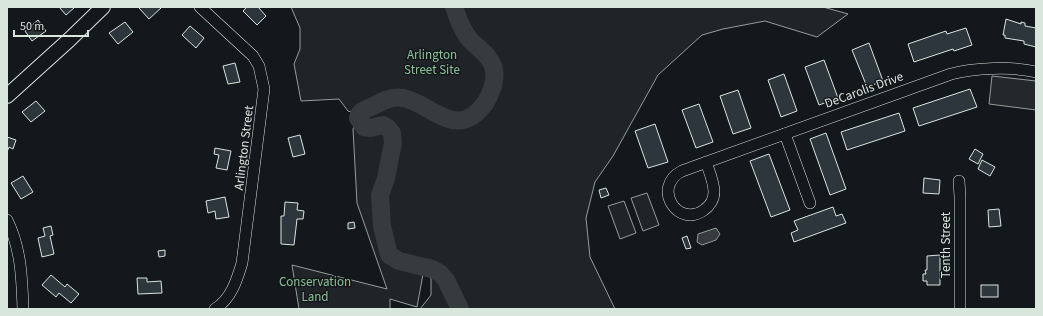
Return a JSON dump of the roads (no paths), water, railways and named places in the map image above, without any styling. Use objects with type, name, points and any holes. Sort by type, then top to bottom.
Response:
[{"type":"main road","points":[[7,96],[69,40],[102,7]]},
{"type":"street","name":"Arlington Street","points":[[200,7],[253,56],[259,66],[264,89],[242,263],[233,288],[227,299],[215,309]]},
{"type":"street","name":"DeCarolis Drive","points":[[706,162],[714,188],[712,202],[707,208],[697,214],[681,213],[672,205],[669,198],[668,189],[671,181],[678,172],[706,162],[785,134],[958,72],[976,70],[1020,70],[1036,72]]},
{"type":"street","points":[[785,134],[810,203]]},
{"type":"street","name":"Tenth Street","points":[[959,181],[960,309]]},
{"type":"street","points":[[7,220],[16,241],[19,257],[23,309]]},
{"type":"waterway","points":[[454,7],[463,30],[472,42],[485,54],[493,66],[494,83],[486,102],[475,114],[465,120],[455,120],[445,118],[403,98],[394,98],[382,101],[361,112],[358,118],[364,127],[370,128],[383,125],[392,133],[393,143],[386,178],[380,195],[382,226],[389,255],[399,261],[432,269],[440,273],[446,280],[460,309]]},
{"type":"park label","name":"Arlington Street Site","points":[[432,62]]},
{"type":"park label","name":"Conservation Land","points":[[315,290]]}]
